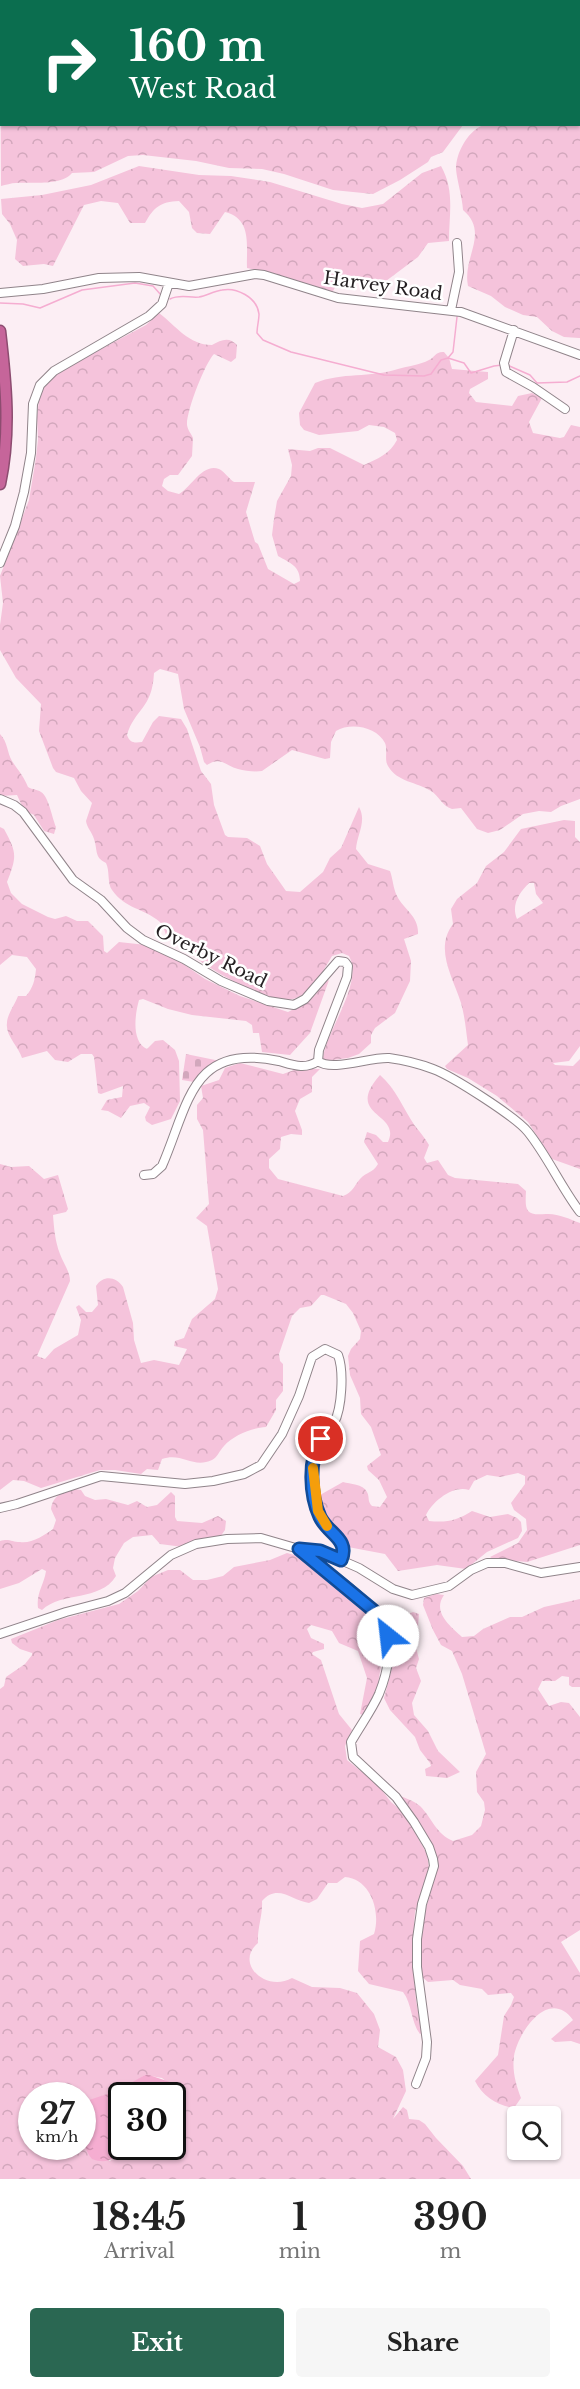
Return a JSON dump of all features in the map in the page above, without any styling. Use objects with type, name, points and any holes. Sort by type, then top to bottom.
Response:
[{"type":"highway","points":[[0,331],[6,383],[7,434],[0,484]]},
{"type":"street","points":[[451,310],[459,272],[457,243]]},
{"type":"street","name":"Harvey Road","points":[[0,294],[43,289],[99,278],[139,278],[196,286],[264,275],[338,298],[451,310],[514,330],[580,355]]},
{"type":"street","points":[[0,563],[18,516],[26,486],[31,453],[33,404],[40,385],[54,370],[149,316],[162,304],[169,283]]},
{"type":"street","points":[[514,330],[504,366],[510,375],[533,387],[565,409]]},
{"type":"street","name":"Overby Road","points":[[0,799],[23,812],[73,880],[101,900],[134,934],[221,981],[268,1001],[294,1005],[305,999],[338,962],[345,962],[348,966],[347,977],[319,1050],[318,1061]]},
{"type":"street","points":[[144,1175],[153,1174],[160,1169],[192,1091],[218,1064],[242,1058],[310,1067],[318,1061],[323,1065],[332,1066],[363,1059],[394,1059],[436,1070],[520,1123],[547,1158],[580,1212]]},
{"type":"street","points":[[0,1508],[101,1476],[185,1484],[244,1474],[261,1465],[267,1458],[295,1407],[312,1357],[325,1349],[338,1355],[341,1381],[334,1423],[314,1452],[314,1487],[320,1516],[344,1545],[341,1560]]},
{"type":"street","points":[[0,1634],[108,1601],[125,1593],[171,1555],[196,1544],[227,1539],[261,1538],[299,1549],[320,1551],[393,1589],[412,1595],[449,1586],[471,1570],[487,1563],[505,1563],[541,1573],[580,1567]]},
{"type":"street","points":[[299,1549],[374,1611],[384,1623],[388,1636],[388,1662],[378,1695],[351,1742],[351,1750],[352,1757],[396,1797],[429,1847],[433,1859],[434,1866],[422,1904],[417,1939],[417,1967],[427,2042],[426,2058],[416,2084]]},
{"type":"green space","points":[[1,126],[462,126],[443,152],[431,157],[428,162],[400,180],[373,194],[333,190],[262,169],[229,168],[196,161],[143,155],[128,156],[94,172],[72,173],[54,182],[14,183],[1,186]]},
{"type":"green space","points":[[481,126],[580,126],[580,338],[564,337],[552,331],[537,317],[523,315],[505,307],[491,296],[468,286],[468,265],[475,237],[471,219],[463,210],[456,169],[463,144]]},
{"type":"green space","points":[[139,166],[270,182],[362,208],[383,204],[422,173],[441,166],[450,193],[449,241],[428,243],[418,257],[378,287],[349,275],[337,284],[333,291],[317,290],[286,277],[247,268],[247,243],[244,227],[234,216],[225,212],[210,234],[197,233],[192,228],[189,212],[179,201],[158,206],[145,223],[130,223],[118,203],[101,201],[84,205],[53,266],[44,264],[23,266],[15,259],[17,240],[10,224],[2,214],[1,199],[42,195],[91,185]]},
{"type":"green space","points":[[159,313],[196,342],[212,345],[228,340],[237,345],[236,358],[231,362],[214,354],[210,359],[201,377],[188,419],[187,427],[193,438],[192,456],[178,475],[170,475],[164,479],[162,486],[168,491],[179,494],[202,473],[213,468],[221,470],[234,482],[255,482],[246,512],[255,542],[258,544],[268,569],[294,584],[300,581],[300,576],[294,565],[278,556],[272,535],[277,501],[291,476],[292,465],[288,449],[310,451],[330,448],[364,465],[387,452],[397,440],[395,433],[384,427],[369,425],[358,431],[319,435],[304,430],[300,425],[299,413],[315,383],[335,377],[388,372],[422,363],[437,353],[444,352],[449,358],[452,369],[488,372],[488,379],[470,389],[469,393],[476,402],[512,406],[518,396],[532,393],[542,398],[529,422],[533,433],[560,438],[564,437],[571,425],[580,427],[580,799],[551,812],[539,811],[523,814],[500,830],[488,833],[477,829],[461,808],[449,808],[431,791],[402,779],[392,771],[387,764],[386,746],[381,738],[370,730],[356,727],[336,731],[331,742],[330,758],[325,759],[292,750],[262,771],[241,770],[216,761],[207,765],[184,709],[178,674],[160,669],[154,673],[153,685],[147,702],[130,726],[127,735],[129,740],[142,742],[159,716],[181,719],[187,729],[201,771],[211,784],[214,805],[225,835],[247,838],[260,846],[267,864],[286,891],[300,892],[323,872],[330,858],[341,848],[359,807],[362,823],[356,849],[368,864],[390,871],[397,896],[414,918],[418,934],[404,939],[411,961],[410,981],[395,1013],[375,1028],[371,1035],[371,1043],[359,1054],[348,1058],[325,1061],[323,1058],[330,1034],[343,1007],[352,980],[349,956],[342,953],[332,956],[316,981],[300,996],[293,999],[281,999],[266,996],[233,981],[201,962],[169,939],[163,926],[154,917],[129,905],[117,896],[110,887],[106,863],[98,856],[86,821],[92,803],[81,791],[74,778],[56,772],[53,768],[39,731],[41,704],[16,678],[0,650],[3,603],[0,576],[29,500],[38,439],[37,417],[40,391],[46,381],[62,370],[146,325]]},
{"type":"green space","points":[[0,734],[5,740],[12,761],[28,787],[39,791],[46,798],[56,827],[54,834],[44,831],[34,815],[24,810],[17,795],[0,796]]},
{"type":"green space","points":[[564,820],[575,821],[575,837],[580,842],[580,1046],[569,1061],[553,1063],[573,1066],[580,1059],[580,1169],[552,1159],[528,1122],[497,1096],[445,1066],[468,1045],[462,1008],[445,953],[445,943],[453,924],[451,909],[457,899],[477,883],[486,866],[504,852],[521,829]],"holes":[[[529,883],[534,883],[536,894],[543,903],[517,919],[515,914],[517,900]]]},
{"type":"green space","points":[[0,827],[4,829],[14,855],[7,882],[11,893],[22,904],[48,917],[55,919],[66,916],[77,921],[88,921],[103,936],[104,951],[107,953],[119,942],[146,945],[176,959],[205,979],[240,996],[288,1012],[309,1000],[329,980],[310,1033],[290,1055],[262,1052],[259,1033],[253,1033],[252,1025],[246,1021],[192,1015],[143,999],[139,1000],[136,1013],[138,1040],[147,1049],[155,1041],[163,1040],[175,1050],[179,1061],[180,1101],[171,1119],[152,1125],[146,1121],[145,1117],[150,1107],[144,1103],[130,1106],[121,1118],[101,1110],[107,1100],[122,1097],[123,1086],[98,1093],[92,1054],[81,1054],[68,1062],[55,1060],[47,1051],[22,1058],[8,1032],[7,1020],[18,996],[26,996],[30,990],[36,969],[27,957],[12,955],[0,965]]},
{"type":"green space","points":[[186,1054],[220,1061],[204,1071],[194,1082],[182,1080]]},
{"type":"green space","points":[[240,1063],[283,1074],[297,1069],[320,1069],[312,1077],[312,1092],[300,1099],[295,1111],[302,1135],[291,1134],[281,1137],[280,1149],[269,1159],[269,1168],[278,1179],[343,1196],[351,1191],[363,1176],[374,1169],[378,1164],[364,1142],[367,1132],[376,1135],[383,1142],[388,1142],[390,1132],[387,1125],[370,1107],[368,1099],[370,1089],[380,1075],[386,1080],[429,1145],[424,1158],[427,1163],[438,1160],[448,1175],[455,1178],[518,1184],[526,1191],[526,1207],[530,1213],[555,1214],[580,1223],[580,1545],[527,1562],[490,1557],[518,1543],[527,1530],[526,1519],[514,1510],[511,1503],[525,1484],[525,1476],[518,1473],[500,1477],[487,1475],[474,1481],[469,1490],[457,1490],[444,1495],[433,1504],[426,1515],[429,1521],[441,1522],[457,1519],[472,1511],[490,1517],[508,1514],[521,1522],[522,1531],[518,1538],[487,1552],[466,1569],[437,1565],[398,1571],[385,1554],[348,1547],[325,1517],[320,1495],[343,1482],[365,1489],[372,1506],[380,1507],[387,1497],[379,1480],[368,1470],[367,1466],[381,1455],[371,1427],[361,1414],[360,1398],[350,1375],[348,1356],[360,1339],[361,1331],[346,1304],[324,1295],[321,1295],[311,1306],[300,1308],[292,1316],[279,1354],[283,1364],[283,1391],[276,1400],[276,1410],[266,1427],[238,1435],[212,1460],[199,1463],[169,1457],[162,1459],[158,1470],[147,1469],[141,1474],[100,1470],[41,1488],[24,1481],[13,1480],[0,1490],[0,1164],[11,1167],[29,1166],[44,1179],[58,1175],[68,1209],[66,1212],[53,1215],[57,1244],[70,1281],[37,1356],[45,1359],[54,1349],[78,1335],[81,1320],[76,1307],[79,1305],[86,1312],[92,1312],[98,1305],[96,1286],[102,1280],[110,1278],[123,1287],[141,1363],[154,1360],[179,1365],[187,1349],[174,1346],[175,1341],[184,1338],[192,1319],[215,1299],[218,1289],[207,1226],[196,1218],[209,1204],[203,1130],[197,1119],[197,1105],[203,1098],[201,1086],[219,1080],[225,1068]]},
{"type":"green space","points":[[74,1489],[81,1490],[85,1496],[95,1500],[106,1499],[128,1505],[137,1501],[147,1507],[157,1505],[171,1492],[175,1496],[177,1521],[202,1523],[218,1516],[226,1521],[225,1530],[220,1537],[203,1538],[183,1547],[160,1544],[152,1535],[133,1537],[124,1543],[115,1558],[113,1568],[116,1576],[109,1584],[91,1593],[60,1600],[42,1610],[38,1608],[38,1598],[46,1571],[42,1569],[19,1583],[0,1589],[0,1541],[29,1542],[53,1529],[56,1520],[51,1509],[54,1501],[62,1493]]},
{"type":"green space","points":[[287,1553],[302,1557],[332,1583],[344,1589],[378,1620],[383,1653],[378,1684],[369,1707],[363,1715],[360,1714],[367,1678],[358,1651],[339,1643],[332,1631],[311,1625],[307,1629],[311,1638],[324,1644],[324,1649],[312,1654],[321,1660],[339,1714],[352,1730],[345,1746],[347,1760],[377,1784],[391,1802],[404,1813],[427,1854],[429,1868],[415,1912],[412,1951],[416,2000],[422,2033],[420,2034],[417,2029],[403,1992],[369,1984],[358,1971],[360,1941],[374,1934],[376,1916],[372,1898],[367,1890],[354,1879],[345,1877],[337,1883],[328,1883],[317,1899],[309,1903],[279,1893],[274,1893],[262,1901],[258,1943],[252,1951],[251,1967],[263,1979],[272,1982],[282,1982],[292,1978],[312,1987],[340,1988],[357,1993],[374,2014],[380,2030],[378,2047],[396,2057],[403,2070],[406,2091],[393,2119],[403,2107],[407,2110],[409,2119],[419,2120],[425,2124],[463,2166],[471,2179],[0,2179],[0,1689],[4,1686],[6,1677],[25,1664],[32,1655],[12,1643],[11,1639],[58,1620],[119,1604],[138,1591],[151,1577],[168,1570],[180,1570],[193,1580],[207,1580],[223,1576],[234,1567],[270,1560]],"holes":[[[145,2075],[162,2078],[167,2082],[186,2082],[186,2160],[110,2161],[96,2153],[96,2160],[18,2160],[18,2082],[96,2082],[96,2099],[108,2094],[108,2082],[133,2082]]]},
{"type":"green space","points":[[436,1594],[444,1595],[440,1607],[441,1613],[462,1637],[474,1636],[483,1629],[510,1617],[522,1617],[544,1607],[580,1599],[580,1687],[572,1687],[569,1685],[569,1677],[562,1676],[555,1681],[542,1681],[538,1689],[549,1706],[561,1702],[569,1703],[580,1717],[580,1930],[561,1942],[580,1973],[580,2044],[571,2041],[555,2042],[551,2039],[573,2020],[564,2011],[554,2008],[536,2017],[528,2025],[514,2056],[515,2078],[521,2098],[515,2106],[502,2105],[491,2099],[482,2092],[475,2081],[498,2055],[504,2016],[514,1997],[511,1993],[488,1995],[482,1989],[460,1985],[453,1980],[428,1982],[422,1977],[421,1972],[419,1935],[435,1874],[435,1853],[428,1837],[398,1795],[420,1806],[447,1838],[453,1841],[472,1835],[481,1826],[485,1810],[484,1802],[477,1792],[476,1772],[486,1754],[462,1674],[452,1651],[441,1645],[433,1630],[423,1605],[424,1598]]},
{"type":"green space","points":[[413,1612],[419,1614],[416,1648],[419,1659],[416,1668],[421,1681],[412,1703],[414,1715],[428,1731],[438,1751],[460,1772],[447,1778],[426,1776],[425,1769],[431,1766],[430,1763],[420,1750],[415,1737],[390,1710],[384,1698],[392,1668],[392,1655],[406,1649],[408,1629],[405,1622],[406,1615]]},
{"type":"water","points":[[149,2075],[170,2082],[132,2082]]},
{"type":"water","points":[[108,2094],[107,2161],[95,2160],[96,2098]]},
{"type":"waterway","points":[[0,303],[23,304],[40,308],[82,290],[135,283],[153,286],[161,295]]},
{"type":"waterway","points":[[170,299],[181,296],[199,297],[228,289],[245,294],[257,308],[259,314],[257,333],[263,340],[291,352],[384,375],[424,376],[431,374],[441,360],[448,358],[464,363],[471,373],[502,365]]},
{"type":"waterway","points":[[448,358],[453,352],[457,317]]},
{"type":"waterway","points":[[507,365],[530,375],[537,383],[567,382],[580,376]]},
{"type":"slow traffic","points":[[313,1468],[318,1511],[327,1526]]},
{"type":"route","points":[[321,1439],[314,1452],[313,1460],[318,1511],[345,1549],[341,1560],[320,1551],[299,1549],[374,1611],[384,1623],[388,1636]]}]
